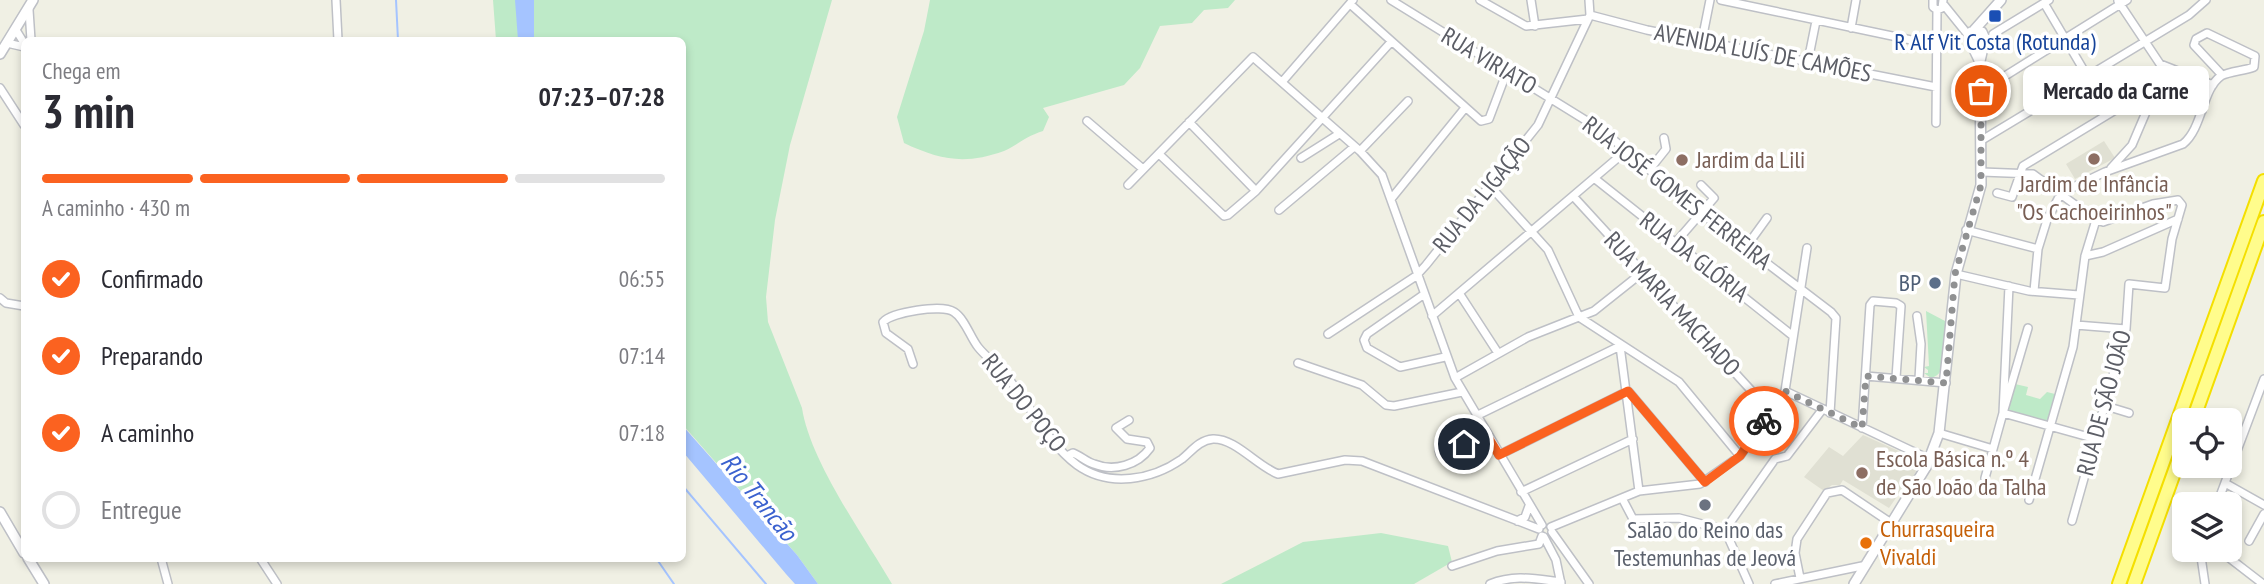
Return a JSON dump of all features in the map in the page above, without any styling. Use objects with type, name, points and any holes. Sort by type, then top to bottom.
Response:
[{"type":"highway","points":[[2119,584],[2264,181]]},
{"type":"highway","points":[[2197,408],[2264,222]]},
{"type":"highway","points":[[2134,584],[2172,478]]},
{"type":"street","points":[[0,54],[33,0]]},
{"type":"street","points":[[336,0],[338,37]]},
{"type":"street","name":"RUA VIRIATO","points":[[1391,0],[1506,74],[1552,99]]},
{"type":"street","points":[[1480,0],[1517,24],[1535,26],[1590,17],[1589,0]]},
{"type":"street","points":[[1531,0],[1535,26]]},
{"type":"street","points":[[1702,40],[1710,0]]},
{"type":"street","points":[[1721,0],[1935,45]]},
{"type":"street","points":[[1851,28],[1856,0]]},
{"type":"street","points":[[1933,0],[1933,7],[1941,5]]},
{"type":"street","points":[[1970,37],[2001,0]]},
{"type":"street","points":[[1982,140],[2189,15],[2206,0]]},
{"type":"street","points":[[1854,584],[1862,566],[1929,459],[1940,433],[1955,274],[1982,172],[1980,61],[1983,45],[1989,34],[2046,1],[2064,40],[2109,113]]},
{"type":"street","points":[[1981,91],[2122,1],[2160,64],[2213,85]]},
{"type":"street","points":[[1282,82],[1352,2],[1391,42],[1485,123],[1506,74]]},
{"type":"street","points":[[1941,5],[1970,37],[1976,48],[1983,45]]},
{"type":"street","points":[[1936,123],[1935,45],[1941,5]]},
{"type":"street","points":[[29,10],[31,37]]},
{"type":"street","name":"AVENIDA LUÍS DE CAMÕES","points":[[1590,17],[1936,87]]},
{"type":"street","name":"RUA DA LIGAÇÃO","points":[[1328,334],[1416,276],[1538,125],[1590,17]]},
{"type":"street","points":[[1984,19],[1989,34]]},
{"type":"street","points":[[1808,61],[1816,21]]},
{"type":"street","points":[[17,29],[29,37]]},
{"type":"street","points":[[17,29],[21,38]]},
{"type":"street","points":[[1970,37],[1977,30],[1989,34]]},
{"type":"street","points":[[2034,291],[2038,250],[2047,220],[2061,192],[2105,172],[2183,144],[2192,137],[2213,85],[2222,75],[2254,67],[2255,56],[2207,33],[2203,34],[2196,39],[2194,45],[2222,75]]},
{"type":"street","points":[[1970,37],[1980,61]]},
{"type":"street","points":[[1159,154],[1224,216],[1256,191],[1391,42]]},
{"type":"street","points":[[7,43],[21,45]]},
{"type":"street","points":[[1128,185],[1253,57],[1357,149],[1382,175],[1445,357],[1462,392],[1530,506],[1556,560],[1561,583],[1524,577],[1502,579],[1490,584]]},
{"type":"street","points":[[0,88],[21,120]]},
{"type":"street","points":[[1997,193],[2012,197],[2018,171],[2134,97],[2155,91],[2202,111]]},
{"type":"street","points":[[2105,172],[2123,158],[2132,145],[2155,91]]},
{"type":"street","name":"RUA JOSÉ GOMES FERREIRA","points":[[1552,99],[1627,149],[1701,213],[1836,318],[1826,412]]},
{"type":"street","points":[[1279,210],[1357,149],[1408,101]]},
{"type":"street","points":[[1391,199],[1465,108]]},
{"type":"street","points":[[1087,121],[1143,169]]},
{"type":"street","points":[[1189,122],[1256,191]]},
{"type":"street","points":[[1301,158],[1339,134]]},
{"type":"street","points":[[1650,169],[1666,149],[1664,138]]},
{"type":"street","points":[[1432,316],[1627,149]]},
{"type":"street","points":[[1982,172],[2018,171],[2033,174],[2096,220],[2103,222],[2153,204],[2178,200],[2182,205],[2178,219],[2103,252],[2085,256]]},
{"type":"street","name":"RUA DA GLÓRIA","points":[[1594,178],[1793,336]]},
{"type":"street","points":[[1676,242],[1714,198],[1701,185]]},
{"type":"street","points":[[1490,186],[1548,250],[1579,317],[1679,382],[1740,456]]},
{"type":"street","name":"RUA MARIA MACHADO","points":[[1573,196],[1770,411]]},
{"type":"street","points":[[1746,247],[1767,219]]},
{"type":"street","name":"RUA DE SÃO JOÃO","points":[[2072,521],[2126,329],[2129,284],[2165,288],[2178,219]]},
{"type":"street","points":[[2029,500],[2077,325],[2085,256],[2096,220]]},
{"type":"street","points":[[1965,230],[2038,250]]},
{"type":"street","points":[[1542,532],[1639,491],[1705,482],[1740,456],[1785,391],[1807,248]]},
{"type":"street","points":[[1455,378],[1551,326],[1579,317],[1610,302],[1643,272]]},
{"type":"street","points":[[1955,274],[2034,291],[2079,295]]},
{"type":"street","points":[[2003,413],[2009,286]]},
{"type":"street","points":[[1459,293],[1498,353]]},
{"type":"street","points":[[1424,297],[1444,306]]},
{"type":"street","points":[[1424,297],[1367,334],[1364,340],[1367,348],[1400,367],[1445,357]]},
{"type":"street","points":[[0,298],[6,303],[21,306]]},
{"type":"street","points":[[1862,428],[1870,305],[1873,301],[1901,306],[1896,378]]},
{"type":"street","name":"RUA DO POÇO","points":[[913,365],[908,349],[882,327],[885,319],[917,311],[953,311],[980,350],[1004,373],[1067,456],[1094,474],[1112,479],[1150,475],[1176,463],[1195,447],[1213,439],[1224,441],[1278,474],[1345,460],[1362,461],[1542,532],[1552,530]]},
{"type":"street","points":[[1917,316],[1921,344],[1919,379]]},
{"type":"street","points":[[2077,325],[2126,329]]},
{"type":"street","points":[[1985,478],[2028,328]]},
{"type":"street","points":[[1620,346],[1639,491]]},
{"type":"street","points":[[1476,415],[1620,346]]},
{"type":"street","points":[[1298,363],[1362,385],[1386,405],[1394,406],[1462,392]]},
{"type":"street","points":[[1866,376],[1946,383]]},
{"type":"street","points":[[2222,492],[2264,379]]},
{"type":"street","points":[[1628,391],[1705,482]]},
{"type":"street","points":[[1499,455],[1628,391]]},
{"type":"street","points":[[1785,391],[1929,459]]},
{"type":"street","points":[[1630,407],[1639,404]]},
{"type":"street","points":[[2106,406],[2129,413]]},
{"type":"street","points":[[2254,407],[2264,412]]},
{"type":"street","points":[[1725,530],[1775,459],[1787,456],[1826,412]]},
{"type":"street","points":[[2003,413],[2096,439]]},
{"type":"street","points":[[1067,456],[1073,453],[1095,465],[1106,467],[1130,465],[1150,448],[1147,442],[1127,439],[1116,428],[1129,420]]},
{"type":"street","points":[[1940,433],[1993,449]]},
{"type":"street","points":[[1440,454],[1439,449],[1489,439]]},
{"type":"street","points":[[1521,492],[1633,439]]},
{"type":"street","points":[[2225,483],[2264,505]]},
{"type":"street","points":[[1800,578],[1795,553],[1797,539],[1827,493],[1842,490],[1891,523]]},
{"type":"street","points":[[1622,498],[1633,519],[1679,518],[1725,530]]},
{"type":"street","points":[[1517,521],[1525,517],[1530,506]]},
{"type":"street","points":[[0,512],[21,548]]},
{"type":"street","points":[[2249,541],[2264,514]]},
{"type":"street","points":[[1552,530],[1589,584]]},
{"type":"street","points":[[1725,530],[1749,584]]},
{"type":"street","points":[[1452,566],[1497,551],[1539,544],[1542,532]]},
{"type":"street","points":[[30,562],[44,584]]},
{"type":"street","points":[[162,562],[168,584]]},
{"type":"street","points":[[263,562],[277,584]]},
{"type":"street","points":[[2202,562],[2205,584]]},
{"type":"street","points":[[2235,562],[2263,584]]},
{"type":"street","points":[[1775,584],[1862,566]]},
{"type":"shaded area","name":"Jardim de Infância \"Os Cachoeirinhos\"","points":[[2104,141],[2115,158],[2075,179],[2066,164]]},
{"type":"shaded area","name":"Escola Básica n.º 4 de São João da Talha","points":[[1863,435],[1912,457],[1919,465],[1909,485],[1905,485],[1889,508],[1843,480],[1840,485],[1832,485],[1824,491],[1804,477],[1829,447],[1843,456]]},
{"type":"green space","points":[[493,0],[832,0],[790,145],[775,220],[766,297],[768,322],[816,451],[840,498],[892,584],[818,584],[797,555],[686,428],[686,37],[496,37]]},
{"type":"green space","points":[[930,0],[1235,0],[1228,8],[1204,10],[1192,23],[1160,26],[1140,68],[1124,85],[1043,108],[1049,117],[1043,131],[1004,151],[977,158],[953,159],[904,143],[897,117],[924,31]]},
{"type":"green space","points":[[1926,311],[1945,321],[1944,362],[1942,369],[1931,378],[1924,373],[1928,373],[1928,370],[1924,367],[1929,366]]},
{"type":"green space","points":[[2015,384],[2028,387],[2026,395],[2040,399],[2047,392],[2055,394],[2047,423],[2007,411]]},
{"type":"green space","points":[[1381,533],[1448,546],[1452,562],[1414,584],[1221,584],[1303,542]]},
{"type":"water","points":[[515,0],[534,0],[534,37],[518,37]]},
{"type":"water","points":[[686,430],[797,555],[818,584],[795,584],[686,456]]},
{"type":"waterway","points":[[396,0],[398,37]]},
{"type":"waterway","points":[[686,490],[766,584]]},
{"type":"waterway","points":[[659,562],[674,584]]},
{"type":"way so far","points":[[1764,421],[1785,391],[1862,428],[1866,376],[1946,383],[1955,274],[1965,230],[1981,185],[1981,91]]},
{"type":"place","name":"R Alf Vit Costa (Rotunda)","points":[[1995,16]]},
{"type":"place","name":"Mercado da Carne","points":[[1981,91]]},
{"type":"place","name":"Jardim de Infância \"Os Cachoeirinhos\"","points":[[2094,159]]},
{"type":"place","name":"Jardim da Lili","points":[[1682,160]]},
{"type":"place","name":"BP","points":[[1935,283]]},
{"type":"place","name":"Escola Básica n.º 4 de São João da Talha","points":[[1862,473]]},
{"type":"place","name":"Salão do Reino das Testemunhas de Jeová","points":[[1705,505]]},
{"type":"place","name":"Churrasqueira Vivaldi","points":[[1866,543]]},
{"type":"route","points":[[1464,444],[1489,439],[1499,455],[1628,391],[1705,482],[1740,456],[1764,421]]},
{"type":"water label","name":"Rio Trancão","points":[[759,497]]}]
